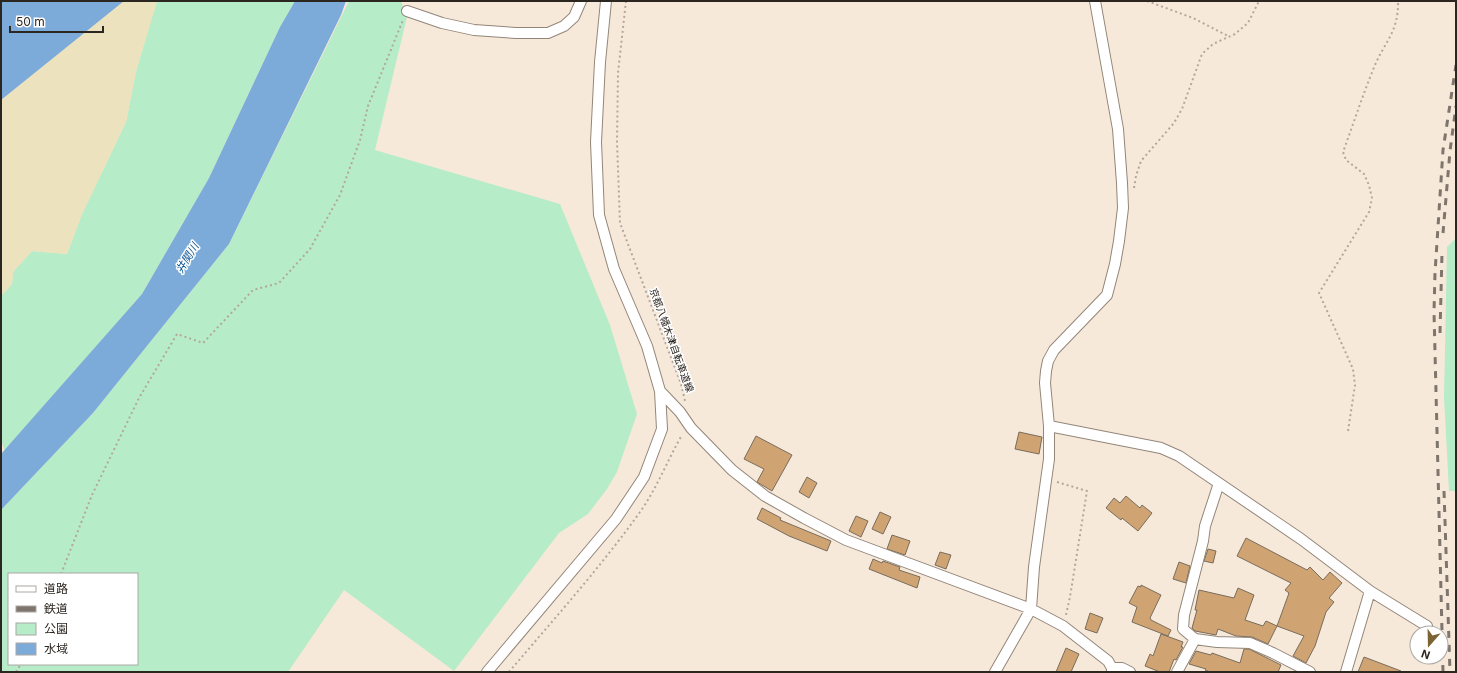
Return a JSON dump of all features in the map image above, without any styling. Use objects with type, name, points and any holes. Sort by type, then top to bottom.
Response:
[{"type":"street","points":[[407,11],[442,23],[474,30],[516,33],[548,33],[564,26],[574,17],[581,1]]},
{"type":"street","points":[[488,672],[616,518],[644,477],[662,429],[660,391],[647,346],[614,269],[599,215],[596,142],[600,62],[606,1]]},
{"type":"street","points":[[995,672],[1031,610],[1034,567],[1049,459],[1049,426],[1045,383],[1048,361],[1054,350],[1107,295],[1119,241],[1123,208],[1118,129],[1095,1]]},
{"type":"street","points":[[660,391],[680,412],[691,428],[732,470],[765,496],[846,540],[1031,610],[1064,626],[1108,661],[1112,670],[1122,668],[1130,672]]},
{"type":"street","points":[[1049,426],[1161,448],[1179,456],[1301,539],[1370,591],[1425,625]]},
{"type":"street","points":[[1219,483],[1205,526],[1184,615],[1183,629],[1195,639],[1217,642],[1250,643],[1310,672]]},
{"type":"street","points":[[1346,672],[1370,591]]},
{"type":"street","points":[[1177,672],[1195,639]]},
{"type":"path","name":"京都八幡木津自転車道線","points":[[626,1],[618,73],[620,223],[681,384],[686,406]]},
{"type":"path","points":[[1147,1],[1193,18],[1228,36]]},
{"type":"path","points":[[1134,189],[1136,176],[1141,161],[1174,123],[1182,109],[1202,54],[1213,44],[1235,34],[1248,23],[1259,1]]},
{"type":"path","points":[[1348,431],[1355,385],[1353,369],[1319,292],[1369,212],[1372,198],[1364,174],[1346,160],[1343,152],[1374,68],[1392,33],[1398,14],[1398,1]]},
{"type":"path","points":[[61,573],[92,495],[139,398],[177,334],[204,343],[253,290],[279,283],[310,249],[340,195],[360,140],[368,106],[407,11]]},
{"type":"path","points":[[509,672],[597,568],[640,512],[657,485],[684,430],[691,428]]},
{"type":"path","points":[[1046,479],[1087,491],[1064,626]]},
{"type":"green space","points":[[157,1],[295,1],[280,27],[209,178],[142,294],[5,451],[1,441],[1,296],[12,284],[13,272],[32,251],[67,254],[82,214],[126,122],[136,71]]},
{"type":"green space","points":[[349,1],[401,1],[407,17],[375,150],[560,204],[610,325],[637,414],[617,472],[607,489],[588,514],[559,533],[454,671],[344,590],[288,672],[1,672],[1,510],[93,413],[229,244]]},
{"type":"green space","points":[[1456,238],[1456,491],[1449,491],[1444,397],[1447,247]]},
{"type":"sand","points":[[124,1],[157,1],[136,71],[126,122],[82,214],[67,254],[32,251],[13,272],[12,284],[1,296],[1,100]]},
{"type":"water","points":[[1,1],[124,1],[1,100]]},
{"type":"water","name":"井関川","points":[[295,1],[346,1],[341,15],[229,244],[93,413],[1,510],[1,454],[142,294],[209,178],[280,27]]},
{"type":"building","points":[[1019,432],[1042,437],[1039,454],[1015,449]]},
{"type":"building","points":[[756,436],[792,455],[772,491],[757,482],[764,469],[744,459]]},
{"type":"building","points":[[807,477],[817,483],[809,498],[799,492]]},
{"type":"building","points":[[1126,496],[1140,508],[1142,505],[1152,513],[1138,531],[1122,518],[1121,520],[1106,508],[1114,498],[1120,503]]},
{"type":"building","points":[[762,508],[781,518],[780,520],[831,541],[827,551],[789,536],[757,519]]},
{"type":"building","points":[[880,512],[891,517],[883,534],[872,529]]},
{"type":"building","points":[[856,516],[868,521],[861,537],[849,531]]},
{"type":"building","points":[[892,535],[910,541],[905,555],[887,549]]},
{"type":"building","points":[[1246,538],[1307,570],[1310,567],[1323,580],[1330,572],[1342,583],[1329,598],[1334,602],[1326,612],[1315,646],[1306,663],[1293,656],[1304,636],[1277,626],[1289,593],[1285,590],[1291,583],[1237,556]]},
{"type":"building","points":[[1208,549],[1216,551],[1213,563],[1204,561]]},
{"type":"building","points":[[940,552],[951,555],[946,569],[935,565]]},
{"type":"building","points":[[873,559],[882,563],[883,561],[900,567],[899,570],[920,577],[917,588],[869,569]]},
{"type":"building","points":[[1179,562],[1190,566],[1186,583],[1173,579]]},
{"type":"building","points":[[1141,585],[1161,595],[1150,618],[1151,620],[1171,630],[1168,636],[1132,622],[1137,607],[1129,603],[1138,586],[1141,587]]},
{"type":"building","points":[[1238,588],[1254,595],[1245,620],[1263,626],[1266,621],[1277,626],[1268,644],[1252,637],[1236,636],[1218,629],[1216,635],[1195,631],[1192,628],[1197,610],[1195,610],[1199,590],[1234,598]]},
{"type":"building","points":[[1090,613],[1103,618],[1097,633],[1085,629]]},
{"type":"building","points":[[1161,634],[1183,642],[1181,647],[1183,647],[1176,660],[1174,659],[1169,672],[1160,672],[1145,666],[1150,654],[1153,656]]},
{"type":"building","points":[[1066,648],[1079,654],[1071,672],[1056,672]]},
{"type":"building","points":[[1244,649],[1249,649],[1281,665],[1278,672],[1210,672],[1205,670],[1206,669],[1189,664],[1196,651],[1211,655],[1212,653],[1240,663]]},
{"type":"building","points":[[1364,657],[1401,671],[1401,672],[1358,672]]},
{"type":"railway","points":[[1443,672],[1434,312],[1443,150],[1456,65]]},
{"type":"railway","points":[[1443,233],[1450,151],[1456,106]]},
{"type":"railway","points":[[1440,333],[1442,253]]},
{"type":"railway","points":[[1444,491],[1450,672]]}]
